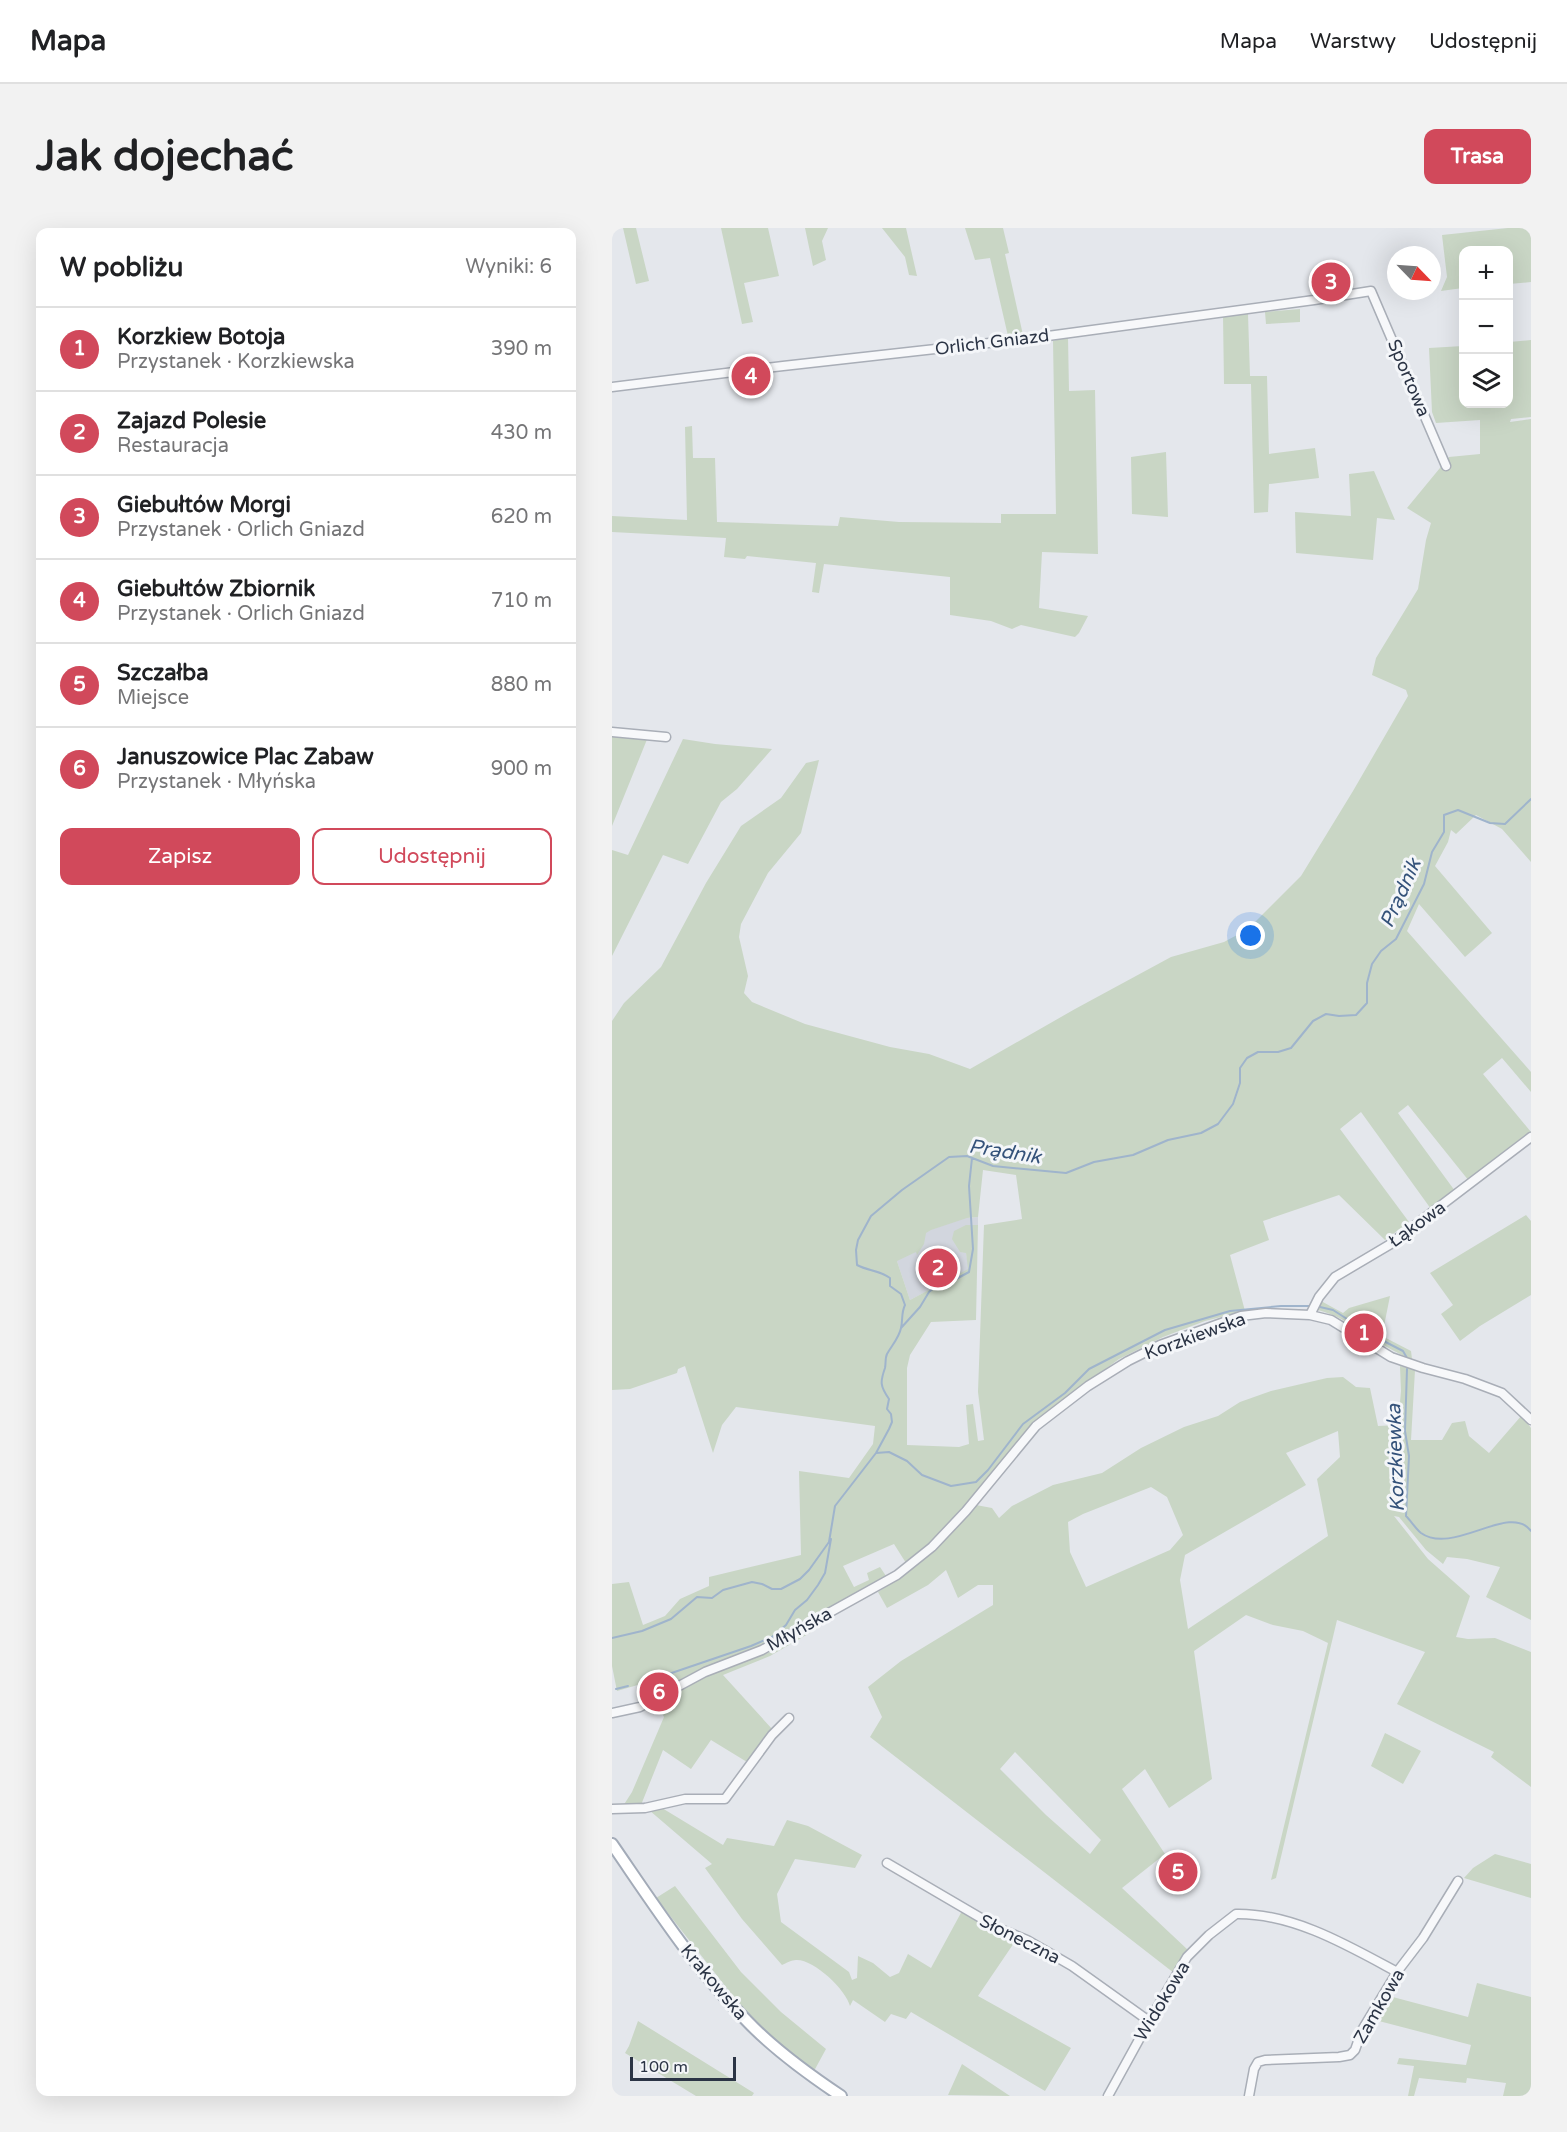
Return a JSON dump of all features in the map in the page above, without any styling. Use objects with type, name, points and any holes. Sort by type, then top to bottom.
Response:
[{"type":"main road","name":"Krakowska","points":[[612,1844],[687,1950],[742,2017],[767,2041],[841,2096]]},
{"type":"street","name":"Orlich Gniazd","points":[[612,387],[1033,338],[1371,291]]},
{"type":"street","name":"Sportowa","points":[[1371,291],[1446,466]]},
{"type":"street","points":[[612,732],[666,737]]},
{"type":"street","name":"Łąkowa","points":[[1310,1315],[1319,1297],[1335,1277],[1389,1245],[1531,1137]]},
{"type":"street","name":"Korzkiewska","points":[[966,1511],[1036,1426],[1088,1386],[1128,1361],[1181,1337],[1241,1316],[1310,1315],[1331,1320],[1391,1357],[1465,1379],[1502,1393],[1531,1420]]},
{"type":"street","name":"Młyńska","points":[[612,1713],[640,1707],[705,1672],[762,1650],[897,1575],[932,1547],[966,1511]]},
{"type":"street","points":[[612,1809],[645,1808],[685,1798],[725,1799],[772,1735],[789,1718]]},
{"type":"street","name":"Słoneczna","points":[[886,1863],[989,1923],[1027,1940],[1072,1966],[1149,2021]]},
{"type":"street","name":"Zamkowa","points":[[1249,2096],[1254,2069],[1258,2062],[1350,2055],[1355,2050],[1362,2030],[1397,1972],[1423,1938],[1458,1881]]},
{"type":"street","name":"Widokowa","points":[[1108,2096],[1187,1957],[1209,1935],[1236,1914],[1283,1921],[1320,1931],[1397,1972]]},
{"type":"shaded area","points":[[900,1213],[978,1217],[978,1225],[966,1225],[966,1253],[969,1269],[910,1300],[893,1249]]},
{"type":"green space","points":[[623,228],[636,228],[649,281],[636,284]]},
{"type":"green space","points":[[721,228],[768,228],[779,276],[744,283],[753,322],[742,324]]},
{"type":"green space","points":[[805,228],[828,228],[822,241],[826,260],[813,266]]},
{"type":"green space","points":[[882,228],[906,228],[917,276],[909,275],[905,257]]},
{"type":"green space","points":[[965,228],[1003,228],[1009,253],[1005,254],[1023,335],[1008,336],[990,258],[975,260]]},
{"type":"green space","points":[[1508,228],[1531,228],[1531,282],[1513,284],[1513,246],[1459,246],[1459,289],[1441,291],[1447,277],[1442,235]]},
{"type":"green space","points":[[1300,309],[1300,322],[1266,324],[1265,312]]},
{"type":"green space","points":[[1248,314],[1250,376],[1267,376],[1269,454],[1315,448],[1319,478],[1269,484],[1268,512],[1254,513],[1251,384],[1224,384],[1223,316]]},
{"type":"green space","points":[[1068,337],[1069,391],[1095,390],[1098,554],[1042,552],[1039,608],[1088,616],[1075,637],[1021,625],[1012,629],[991,621],[950,615],[950,577],[824,564],[819,593],[812,592],[816,563],[747,556],[745,559],[724,557],[726,538],[612,532],[612,516],[687,520],[685,427],[692,426],[693,458],[715,458],[717,522],[838,526],[840,517],[899,522],[1001,523],[1001,514],[1056,514],[1053,341]]},
{"type":"green space","points":[[1531,340],[1531,417],[1511,419],[1510,422],[1531,419],[1531,862],[1502,829],[1476,815],[1456,834],[1451,830],[1448,842],[1435,866],[1492,933],[1465,957],[1419,904],[1407,931],[1531,1072],[1531,1092],[1502,1058],[1483,1074],[1531,1132],[1469,1181],[1408,1105],[1398,1113],[1455,1191],[1431,1209],[1361,1112],[1340,1129],[1409,1222],[1385,1240],[1339,1195],[1263,1221],[1269,1240],[1230,1255],[1245,1311],[1205,1321],[1163,1337],[1119,1359],[1042,1416],[932,1544],[906,1563],[894,1544],[843,1566],[854,1587],[869,1580],[867,1573],[880,1567],[886,1576],[760,1647],[683,1678],[647,1699],[641,1684],[617,1691],[612,1666],[612,1584],[629,1582],[643,1625],[665,1616],[680,1599],[709,1586],[709,1577],[801,1555],[799,1471],[849,1478],[873,1444],[875,1426],[736,1407],[722,1425],[713,1453],[685,1366],[678,1369],[677,1373],[630,1389],[612,1390],[612,1021],[624,1003],[661,967],[706,883],[741,826],[781,798],[806,763],[819,760],[801,833],[768,873],[741,924],[739,937],[748,976],[744,993],[752,1002],[805,1024],[890,1047],[929,1054],[970,1069],[1171,957],[1224,942],[1248,929],[1301,876],[1408,696],[1406,690],[1372,675],[1376,658],[1418,589],[1431,523],[1407,508],[1449,457],[1480,454],[1480,420],[1436,423],[1432,412],[1429,348],[1459,346],[1459,408],[1513,408],[1513,342]],"holes":[[[983,1170],[1016,1175],[1022,1219],[984,1225],[978,1392],[984,1440],[978,1441],[973,1404],[966,1405],[969,1444],[959,1447],[907,1445],[907,1368],[910,1355],[931,1322],[976,1320],[978,1225],[966,1225],[954,1231],[952,1239],[960,1252],[966,1253],[968,1269],[910,1300],[897,1261],[916,1252],[917,1255],[924,1244],[926,1233],[931,1230],[967,1218],[978,1217]]]},
{"type":"green space","points":[[1166,452],[1168,517],[1132,514],[1131,457]]},
{"type":"green space","points":[[1374,471],[1395,520],[1377,518],[1373,560],[1296,553],[1295,512],[1351,516],[1349,474]]},
{"type":"green space","points":[[612,729],[650,732],[612,826]]},
{"type":"green space","points":[[683,739],[772,749],[737,789],[721,802],[688,864],[663,855],[612,956],[612,850],[628,855]]},
{"type":"green space","points":[[1526,1215],[1531,1221],[1531,1295],[1460,1341],[1441,1314],[1453,1305],[1430,1273]]},
{"type":"green space","points":[[1390,1296],[1382,1336],[1411,1351],[1412,1359],[1388,1348],[1343,1320],[1318,1310],[1321,1301],[1343,1313],[1349,1308]]},
{"type":"green space","points":[[1400,1366],[1415,1370],[1411,1440],[1442,1440],[1452,1423],[1465,1421],[1469,1436],[1489,1453],[1522,1415],[1531,1428],[1531,1620],[1486,1597],[1500,1567],[1447,1557],[1443,1564],[1426,1550],[1399,1517],[1394,1516],[1428,1559],[1470,1596],[1456,1637],[1495,1638],[1531,1652],[1531,1787],[1491,1757],[1494,1752],[1397,1704],[1425,1652],[1337,1620],[1276,1878],[1271,1880],[1328,1643],[1303,1631],[1273,1625],[1246,1615],[1194,1651],[1212,1779],[1169,1808],[1145,1769],[1122,1789],[1165,1854],[1122,1888],[1188,1950],[1174,1973],[870,1737],[882,1717],[868,1687],[901,1661],[993,1605],[993,1585],[978,1585],[958,1598],[946,1570],[928,1585],[887,1608],[878,1592],[930,1552],[976,1505],[992,1508],[999,1518],[1012,1506],[1053,1485],[1102,1473],[1141,1448],[1184,1427],[1218,1416],[1240,1402],[1271,1391],[1327,1378],[1343,1377],[1356,1387],[1370,1388],[1378,1426],[1398,1425],[1401,1391]],"holes":[[[1338,1431],[1340,1457],[1317,1479],[1328,1536],[1188,1629],[1180,1580],[1185,1555],[1306,1485],[1286,1453]],[[1151,1487],[1167,1497],[1183,1535],[1170,1550],[1086,1587],[1070,1552],[1068,1522]],[[1015,1752],[1101,1840],[1090,1854],[1046,1815],[1000,1769]]]},
{"type":"green space","points":[[813,1628],[815,1630],[770,1656],[723,1675],[773,1730],[747,1762],[711,1740],[691,1769],[663,1750],[641,1805],[623,1806],[632,1792],[664,1717],[656,1702],[703,1678],[768,1653]]},
{"type":"green space","points":[[1385,1733],[1421,1751],[1403,1784],[1371,1766]]},
{"type":"green space","points":[[662,1808],[723,1845],[727,1838],[774,1846],[787,1820],[808,1826],[862,1855],[855,1868],[795,1859],[777,1894],[781,1922],[849,1972],[852,1980],[857,1978],[858,1956],[873,1963],[890,1977],[899,1973],[908,1954],[931,1968],[962,1911],[1016,1940],[978,1996],[1071,2048],[1045,2091],[911,2012],[906,2019],[891,2014],[885,2022],[853,2000],[850,2006],[836,1984],[811,1965],[796,1960],[782,1965],[742,1919],[705,1868],[712,1864],[649,1810]]},
{"type":"green space","points":[[1495,1854],[1531,1864],[1531,1898],[1464,1878],[1473,1868]]},
{"type":"green space","points":[[675,1886],[741,1972],[781,2012],[826,2049],[814,2071],[777,2042],[744,2010],[656,1898]]},
{"type":"green space","points":[[1477,1983],[1531,1997],[1531,2096],[1503,2096],[1506,2083],[1467,2078],[1466,2083],[1419,2078],[1414,2096],[1408,2096],[1414,2066],[1397,2064],[1399,2058],[1466,2065],[1471,2045],[1375,2020],[1389,1996],[1468,2017]]},
{"type":"green space","points":[[638,2021],[754,2093],[752,2096],[696,2096],[625,2053]]},
{"type":"green space","points":[[962,2064],[1010,2096],[948,2095]]},
{"type":"waterway","name":"Prądnik","points":[[612,1638],[642,1631],[671,1619],[697,1597],[712,1598],[723,1590],[752,1582],[772,1589],[781,1589],[800,1579],[829,1542],[835,1506],[876,1453],[892,1422],[891,1414],[887,1409],[889,1399],[882,1387],[882,1381],[886,1356],[900,1332],[905,1305],[901,1294],[890,1286],[890,1278],[857,1265],[858,1240],[871,1216],[902,1190],[949,1157],[967,1156],[993,1166],[1066,1173],[1094,1162],[1133,1155],[1168,1140],[1201,1133],[1218,1124],[1233,1104],[1240,1083],[1240,1068],[1247,1058],[1258,1052],[1278,1052],[1291,1048],[1313,1021],[1326,1014],[1356,1015],[1367,1003],[1367,983],[1372,964],[1381,951],[1396,939],[1424,884],[1432,852],[1444,832],[1444,815],[1458,810],[1490,823],[1505,824],[1531,799]]},
{"type":"waterway","points":[[901,1328],[935,1287],[947,1284],[969,1272],[973,1249],[969,1186],[972,1158]]},
{"type":"waterway","name":"Korzkiewka","points":[[876,1453],[889,1452],[907,1461],[922,1475],[951,1486],[976,1482],[1023,1424],[1065,1393],[1089,1369],[1165,1330],[1230,1311],[1281,1306],[1310,1306]]},
{"type":"waterway","name":"Korzkiewka","points":[[1320,1307],[1333,1310],[1372,1335],[1403,1351],[1407,1358]]},
{"type":"waterway","name":"Korzkiewka","points":[[1407,1369],[1405,1431],[1409,1456],[1406,1516],[1421,1533],[1434,1538],[1464,1535],[1509,1522],[1522,1524],[1531,1531]]},
{"type":"waterway","points":[[651,1680],[772,1637],[786,1625],[795,1610],[807,1600],[818,1585],[825,1573],[831,1539]]},
{"type":"waterway","points":[[616,1689],[628,1686]]},
{"type":"place","name":"Giebułtów Morgi","points":[[1331,282]]},
{"type":"place","name":"Giebułtów Zbiornik","points":[[751,376]]},
{"type":"place","name":"Zajazd Polesie","points":[[938,1268]]},
{"type":"place","name":"Korzkiew Botoja","points":[[1364,1333]]},
{"type":"place","name":"Januszowice Plac Zabaw","points":[[659,1692]]},
{"type":"place","name":"Szczałba","points":[[1178,1872]]}]
